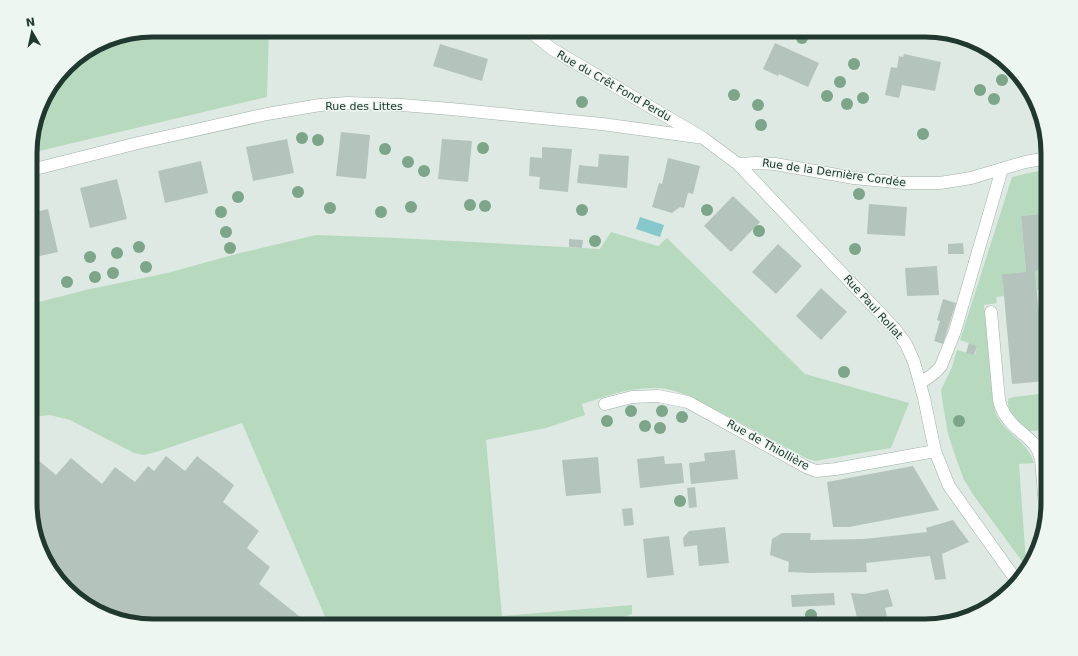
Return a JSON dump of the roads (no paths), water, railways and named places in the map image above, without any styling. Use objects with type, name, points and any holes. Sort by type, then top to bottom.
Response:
[{"type":"street","name":"Rue du Crêt Fond Perdu","points":[[537,37],[552,49],[703,138]]},
{"type":"street","name":"Rue des Littes","points":[[37,168],[138,143],[267,114],[320,105],[348,103],[459,110],[588,123],[703,138]]},
{"type":"street","name":"Rue Paul Rollat","points":[[703,138],[738,164],[895,329],[906,344],[914,362],[920,383],[935,451],[949,486],[1014,577]]},
{"type":"street","name":"Rue de la Dernière Cordée","points":[[738,164],[775,164],[854,178],[905,183],[940,183],[971,178],[1026,162],[1041,159]]},
{"type":"street","points":[[920,383],[930,378],[941,366],[955,332],[1002,169]]},
{"type":"street","points":[[991,312],[999,400],[1002,409],[1005,416],[1011,423],[1034,444],[1039,451],[1041,459]]},
{"type":"street","name":"Rue de Thiollière","points":[[605,404],[632,397],[658,396],[688,402],[808,468],[816,470],[836,469],[935,451]]},
{"type":"water","points":[[640,217],[664,225],[660,237],[636,229]]}]
